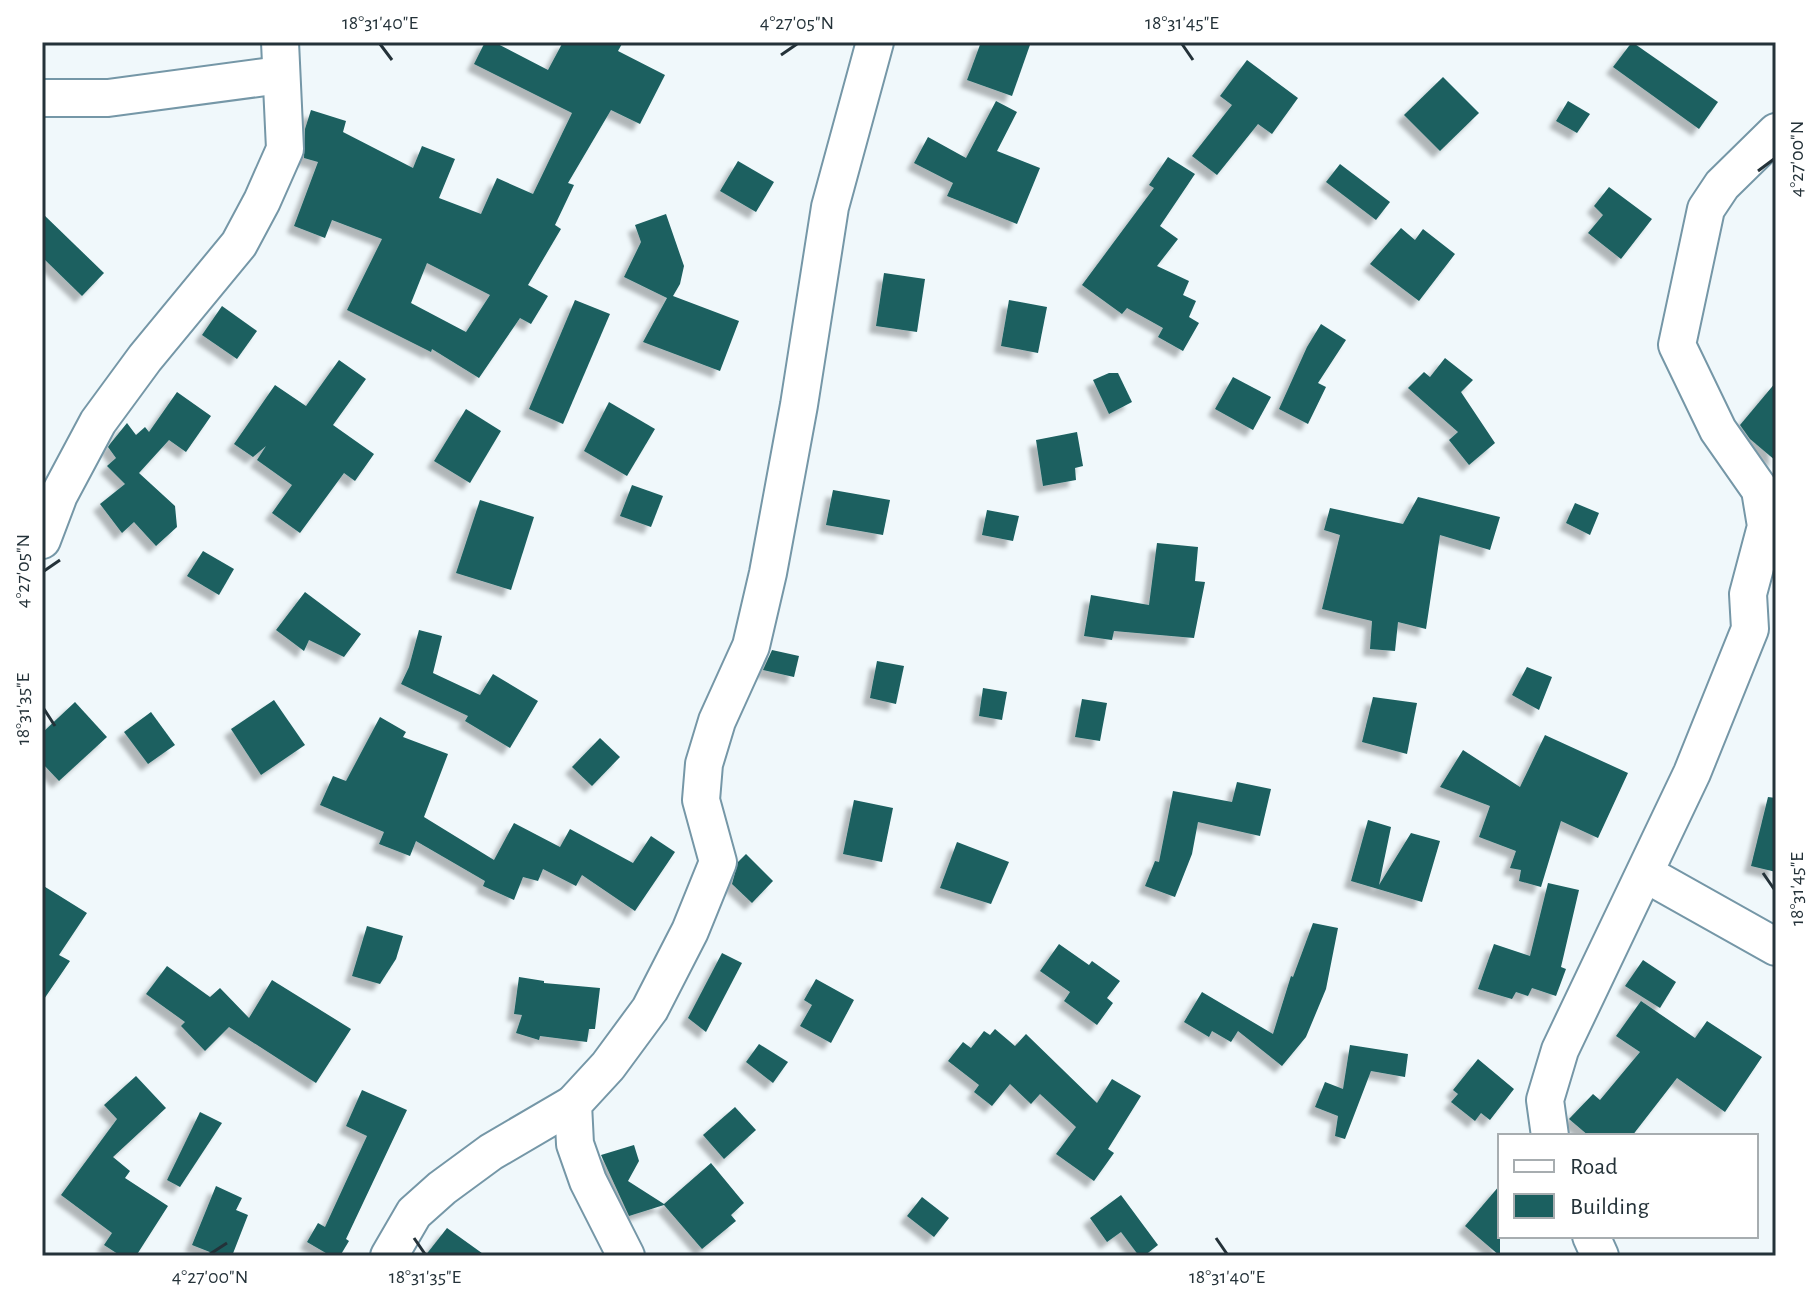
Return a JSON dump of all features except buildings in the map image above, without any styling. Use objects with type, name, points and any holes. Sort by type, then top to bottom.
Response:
[{"type":"street","points":[[389,1256],[414,1213],[442,1188],[491,1152],[573,1104],[608,1066],[650,1009],[690,931],[718,862],[701,800],[704,764],[717,721],[751,646],[765,588],[799,405],[830,207],[875,42]]},
{"type":"street","points":[[42,98],[108,98],[280,58],[285,149],[239,244],[145,358],[98,422],[59,495],[42,540]]},
{"type":"street","points":[[1550,1134],[1545,1100],[1560,1050],[1692,773],[1763,635],[1748,594],[1766,526],[1760,490],[1718,430],[1677,345],[1706,209],[1722,185],[1776,132]]},
{"type":"street","points":[[1646,874],[1776,947]]},
{"type":"street","points":[[573,1104],[575,1144],[588,1181],[626,1256]]}]
